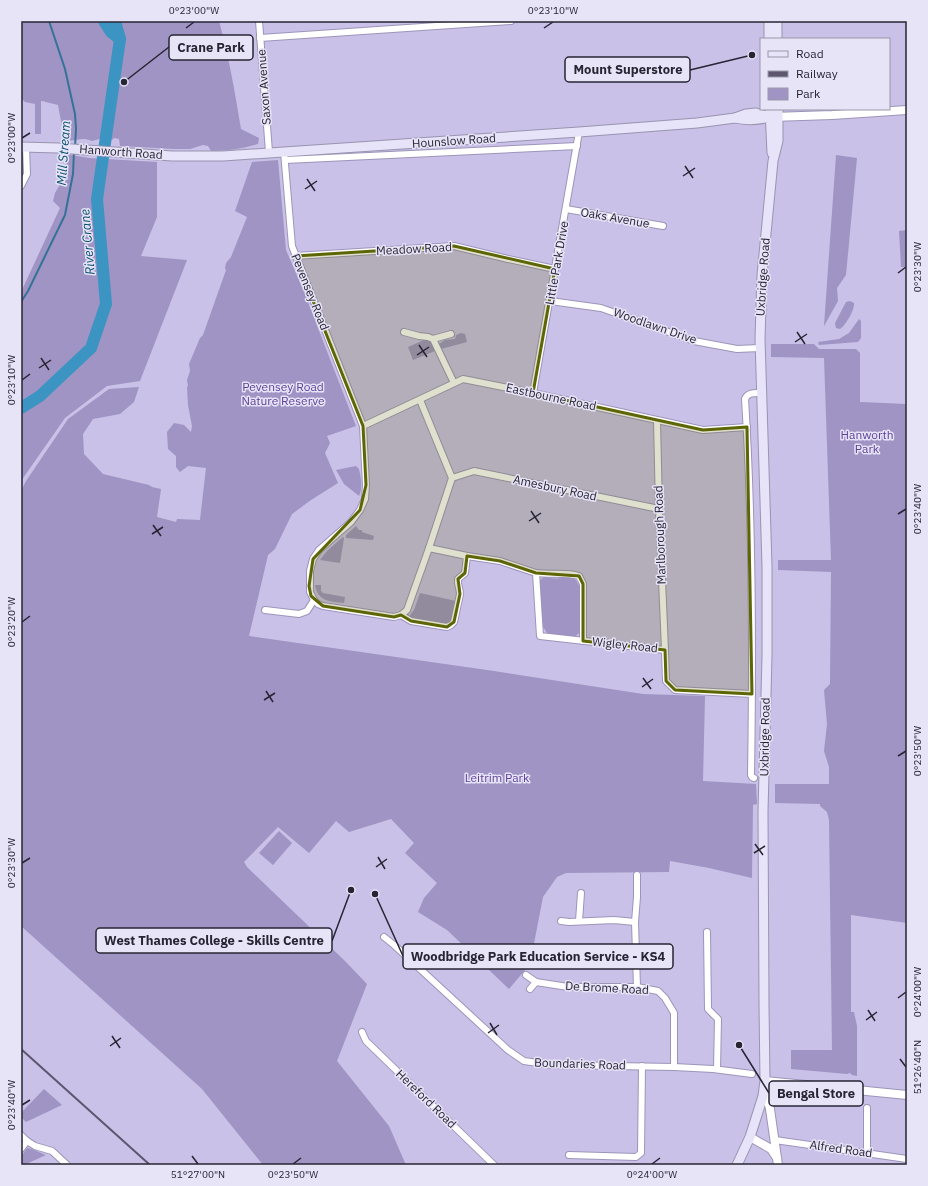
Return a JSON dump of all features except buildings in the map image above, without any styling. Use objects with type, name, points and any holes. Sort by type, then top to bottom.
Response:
[{"type":"main road","points":[[769,21],[769,38]]},
{"type":"main road","points":[[777,21],[777,38]]},
{"type":"main road","name":"Hounslow Road","points":[[172,156],[223,156],[269,152],[285,156],[697,123],[735,118],[746,114],[756,113],[832,115],[907,110]]},
{"type":"main road","name":"Uxbridge Road","points":[[737,1165],[750,1137],[765,1084],[763,812],[767,656],[767,573],[760,348],[762,275],[773,161],[771,145],[774,113]]},
{"type":"main road","name":"Hanworth Road","points":[[24,147],[96,150],[172,156]]},
{"type":"main road","points":[[778,1162],[765,1084],[907,1096]]},
{"type":"main road","points":[[750,1137],[771,1149],[778,1162]]},
{"type":"street","name":"Saxon Avenue","points":[[259,21],[269,152]]},
{"type":"street","points":[[260,38],[511,21]]},
{"type":"street","name":"Little Park Drive","points":[[533,393],[579,132]]},
{"type":"street","points":[[285,156],[577,146]]},
{"type":"street","points":[[21,186],[27,174],[24,147]]},
{"type":"street","name":"Pevensey Road","points":[[285,156],[292,246],[363,426]]},
{"type":"street","name":"Oaks Avenue","points":[[566,209],[663,226]]},
{"type":"street","name":"Meadow Road","points":[[295,256],[454,246],[555,269]]},
{"type":"street","name":"Woodlawn Drive","points":[[550,301],[600,308],[694,341],[737,349],[760,348]]},
{"type":"street","points":[[404,332],[419,336],[428,336],[433,339],[454,383]]},
{"type":"street","points":[[433,339],[451,334]]},
{"type":"street","name":"Eastbourne Road","points":[[363,426],[463,379],[703,430],[747,427]]},
{"type":"street","name":"Uxbridge Road","points":[[754,778],[751,775],[753,596],[745,399],[750,394],[761,393]]},
{"type":"street","points":[[363,426],[366,485],[364,499],[360,510],[351,522],[319,550],[313,559],[310,570],[309,586],[314,600],[323,606],[394,617],[401,615],[407,610],[452,478],[420,400]]},
{"type":"street","name":"Marlborough Road","points":[[657,421],[665,650]]},
{"type":"street","name":"Amesbury Road","points":[[452,478],[474,471],[659,509]]},
{"type":"street","name":"Wigley Road","points":[[429,548],[500,561],[536,573],[571,574],[580,576],[583,584],[583,641]]},
{"type":"street","points":[[401,615],[411,621],[447,627],[451,626],[454,622],[460,594],[458,579],[465,573],[468,556]]},
{"type":"street","points":[[536,573],[540,636]]},
{"type":"street","points":[[265,610],[299,614],[307,612],[314,600]]},
{"type":"street","name":"Wigley Road","points":[[533,635],[665,650],[666,681],[674,690],[752,694]]},
{"type":"street","points":[[637,875],[635,922],[637,987]]},
{"type":"street","points":[[579,921],[581,893]]},
{"type":"street","points":[[561,921],[614,920],[635,922]]},
{"type":"street","points":[[707,932],[708,1009],[718,1019],[717,1069]]},
{"type":"street","name":"Boundaries Road","points":[[384,937],[508,1050],[524,1061],[552,1065],[717,1069],[752,1074]]},
{"type":"street","name":"De Brome Road","points":[[526,975],[536,982],[568,987],[637,987],[658,991],[665,998],[674,1013],[674,1067]]},
{"type":"street","points":[[530,989],[536,982]]},
{"type":"street","name":"Hereford Road","points":[[362,1032],[366,1041],[494,1165]]},
{"type":"street","points":[[569,1154],[636,1157],[641,1153],[642,1066]]},
{"type":"street","points":[[867,1108],[867,1153]]},
{"type":"street","points":[[21,1135],[35,1146],[52,1152],[67,1165]]},
{"type":"street","name":"Alfred Road","points":[[775,1140],[907,1159]]},
{"type":"street","points":[[21,1149],[27,1141]]},
{"type":"highlighted area","points":[[454,246],[555,269],[533,393],[703,430],[747,427],[752,694],[675,690],[666,681],[665,650],[583,641],[583,584],[579,576],[536,573],[500,561],[467,556],[465,573],[458,579],[460,594],[454,622],[447,627],[411,621],[401,615],[394,617],[323,606],[311,596],[309,586],[313,559],[360,510],[366,485],[363,426],[295,256]]},
{"type":"green space","points":[[21,21],[219,21],[229,62],[241,129],[259,138],[258,144],[223,151],[211,151],[208,146],[203,145],[190,149],[120,146],[119,139],[114,138],[112,140],[103,138],[92,141],[85,139],[65,140],[64,135],[62,135],[58,105],[42,101],[41,134],[35,134],[35,104],[25,102],[21,98]]},
{"type":"green space","points":[[65,154],[89,158],[157,162],[157,217],[141,256],[187,260],[140,381],[107,386],[65,418],[21,481],[21,292],[60,208],[53,201],[55,193],[66,174]]},
{"type":"green space","points":[[836,155],[857,158],[846,275],[837,288],[838,301],[824,326]]},
{"type":"green space","name":"Leitrim Park","points":[[278,160],[286,250],[304,292],[356,426],[327,436],[330,443],[325,453],[338,483],[292,514],[275,549],[268,555],[249,636],[643,694],[705,696],[703,781],[756,784],[757,804],[753,805],[752,878],[670,861],[669,872],[566,873],[557,877],[543,897],[530,964],[509,989],[447,930],[418,912],[424,898],[437,883],[405,853],[414,843],[391,819],[349,832],[336,821],[309,853],[278,827],[244,862],[247,867],[367,984],[337,1061],[389,1126],[406,1165],[263,1165],[202,1089],[21,926],[21,491],[26,481],[68,419],[109,389],[139,387],[134,402],[120,414],[93,419],[83,434],[84,454],[103,474],[161,489],[157,517],[176,522],[177,519],[200,520],[206,468],[188,466],[180,472],[176,467],[176,456],[168,449],[167,432],[174,423],[184,425],[191,432],[192,426],[188,405],[187,387],[187,380],[190,371],[189,364],[200,338],[203,335],[226,270],[226,263],[231,257],[247,217],[235,211],[252,162]]},
{"type":"green space","points":[[907,230],[907,267],[901,267],[899,231]]},
{"type":"green space","points":[[850,301],[854,303],[854,306],[850,317],[840,329],[836,328],[835,323],[846,302]]},
{"type":"green space","points":[[859,319],[861,321],[861,338],[858,342],[819,345],[818,342],[839,339],[849,333]]},
{"type":"green space","points":[[461,333],[465,334],[467,342],[441,349],[439,344],[445,340],[455,339],[456,335]]},
{"type":"green space","points":[[424,340],[432,342],[435,351],[413,360],[408,347]]},
{"type":"green space","name":"Hanworth Park","points":[[771,344],[814,344],[819,349],[856,349],[860,353],[860,402],[907,404],[907,923],[851,915],[851,1012],[854,1012],[857,1026],[857,1076],[850,1073],[847,1074],[791,1069],[791,1050],[832,1050],[829,820],[827,812],[820,806],[820,804],[775,803],[775,784],[829,784],[829,767],[824,751],[827,724],[824,690],[830,684],[831,572],[778,570],[778,560],[831,560],[824,358],[771,357]]},
{"type":"green space","points":[[356,466],[359,469],[361,479],[359,496],[344,484],[336,470]]},
{"type":"green space","points":[[356,526],[359,530],[362,530],[362,532],[374,536],[373,540],[346,538],[346,535]]},
{"type":"green space","points":[[343,537],[340,563],[320,560],[327,551]]},
{"type":"green space","points":[[544,577],[572,578],[576,580],[579,586],[580,630],[575,637],[548,634],[543,627],[539,582]]},
{"type":"green space","points":[[315,585],[321,585],[321,591],[323,593],[345,597],[344,603],[325,600],[316,590]]},
{"type":"green space","points":[[420,593],[456,601],[452,622],[446,624],[413,619],[410,615],[414,610]]},
{"type":"green space","points":[[279,831],[292,843],[273,865],[259,853]]},
{"type":"green space","points":[[44,1089],[62,1105],[26,1122],[21,1117],[21,1113]]},
{"type":"green space","points":[[27,1148],[46,1155],[21,1165],[21,1157]]},
{"type":"waterway","name":"Mill Stream","points":[[49,21],[65,69],[75,114],[75,147]]},
{"type":"waterway","name":"River Crane","points":[[104,21],[111,32],[120,39]]},
{"type":"waterway","name":"River Crane","points":[[21,408],[40,396],[91,348],[106,304],[97,199],[120,39],[115,21]]},
{"type":"waterway","name":"Mill Stream","points":[[21,302],[28,291],[65,215],[73,174],[74,151]]},
{"type":"railway","points":[[21,1049],[150,1165]]},
{"type":"place","name":"Mount Superstore","points":[[752,55]]},
{"type":"place","name":"Crane Park","points":[[124,82]]},
{"type":"place","name":"West Thames College - Skills Centre","points":[[351,890]]},
{"type":"place","name":"Woodbridge Park Education Service - KS4","points":[[375,894]]},
{"type":"place","name":"Bengal Store","points":[[739,1045]]},
{"type":"park label","name":"Pevensey Road Nature Reserve","points":[[283,394]]}]
